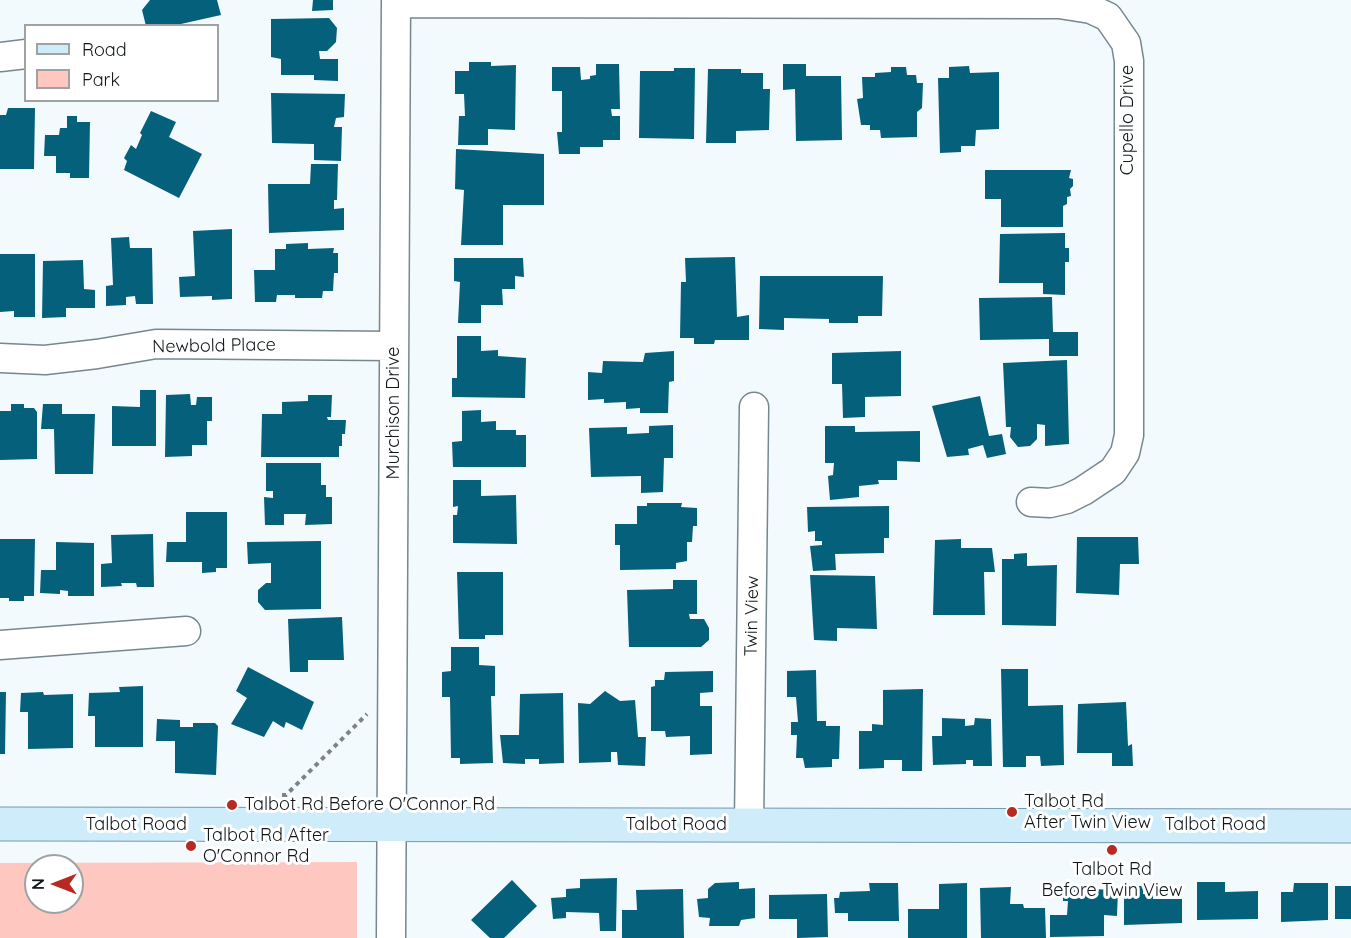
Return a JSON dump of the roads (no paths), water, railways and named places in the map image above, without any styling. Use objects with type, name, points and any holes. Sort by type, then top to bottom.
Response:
[{"type":"main road","name":"Talbot Road","points":[[0,824],[1351,826]]},
{"type":"street","name":"Murchison Drive","points":[[391,938],[396,1]]},
{"type":"street","name":"Cupello Drive","points":[[396,1],[1059,4],[1091,9],[1108,17],[1126,43],[1129,61],[1129,435],[1125,453],[1113,471],[1067,499],[1050,503],[1031,502]]},
{"type":"street","points":[[0,57],[24,54]]},
{"type":"street","name":"Newbold Place","points":[[0,358],[45,360],[156,344],[394,346]]},
{"type":"street","name":"Twin View","points":[[749,825],[754,407]]},
{"type":"street","points":[[0,645],[186,631]]},
{"type":"place","name":"Talbot Rd Before O'Connor Rd","points":[[232,805]]},
{"type":"place","name":"Talbot Rd After Twin View","points":[[1012,812]]},
{"type":"place","name":"Talbot Rd After O'Connor Rd","points":[[191,846]]},
{"type":"place","name":"Talbot Rd Before Twin View","points":[[1112,850]]}]
